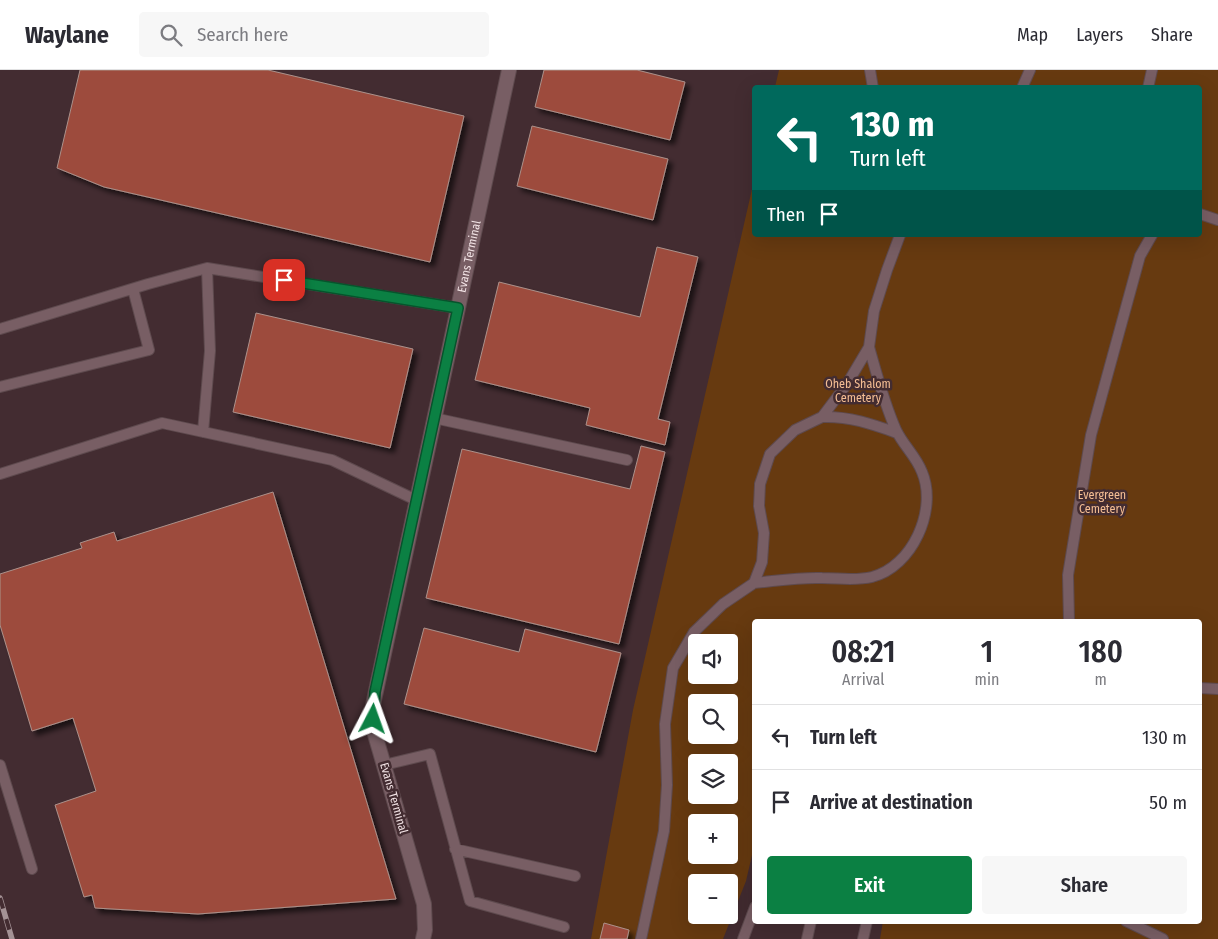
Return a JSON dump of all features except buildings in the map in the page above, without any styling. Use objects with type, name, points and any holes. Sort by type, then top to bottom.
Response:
[{"type":"street","name":"Evans Terminal","points":[[423,939],[425,916],[422,891],[374,731],[374,699],[509,70]]},
{"type":"lane","points":[[870,70],[872,85]]},
{"type":"lane","points":[[1023,85],[1030,70]]},
{"type":"lane","points":[[1149,85],[1152,70]]},
{"type":"lane","points":[[1202,215],[1218,220]]},
{"type":"lane","points":[[822,417],[847,384],[869,347],[874,311],[886,270],[899,237]]},
{"type":"lane","points":[[1069,619],[1068,576],[1090,435],[1140,256],[1151,237]]},
{"type":"lane","points":[[0,329],[206,268],[458,308]]},
{"type":"lane","points":[[203,432],[210,351],[206,268]]},
{"type":"lane","points":[[0,386],[149,350],[133,289]]},
{"type":"lane","points":[[641,939],[664,831],[667,785],[665,724],[673,668],[694,632],[723,604],[754,583],[790,579],[822,578],[847,580],[872,577],[892,569],[912,548],[924,516],[926,491],[923,473],[897,433],[882,392],[869,347]]},
{"type":"lane","points":[[754,583],[762,562],[764,533],[759,506],[760,484],[770,454],[795,430],[822,417],[835,416],[864,421],[897,433]]},
{"type":"lane","points":[[434,418],[627,460]]},
{"type":"lane","points":[[0,474],[162,423],[332,460],[416,500]]},
{"type":"lane","points":[[1202,688],[1218,688]]},
{"type":"lane","points":[[384,765],[430,754],[470,901],[564,927]]},
{"type":"lane","points":[[0,765],[32,869]]},
{"type":"lane","points":[[456,849],[574,876]]},
{"type":"lane","points":[[743,939],[752,914]]},
{"type":"lane","points":[[807,939],[810,924]]},
{"type":"lane","points":[[863,939],[866,924]]},
{"type":"lane","points":[[1132,924],[1162,939]]},
{"type":"green space","points":[[779,70],[1218,70],[1218,939],[880,939],[882,924],[1202,924],[1202,619],[752,619],[752,855],[746,881],[738,901],[738,874],[688,874],[688,924],[729,924],[723,939],[591,939],[633,710],[752,189],[752,237],[1202,237],[1202,85],[775,85]]},
{"type":"railway","points":[[0,898],[12,939]]},
{"type":"route","points":[[284,280],[458,308],[375,692],[373,719]]},
{"type":"park label","name":"Oheb Shalom Cemetery","points":[[858,391]]},
{"type":"park label","name":"Evergreen Cemetery","points":[[1102,502]]}]
